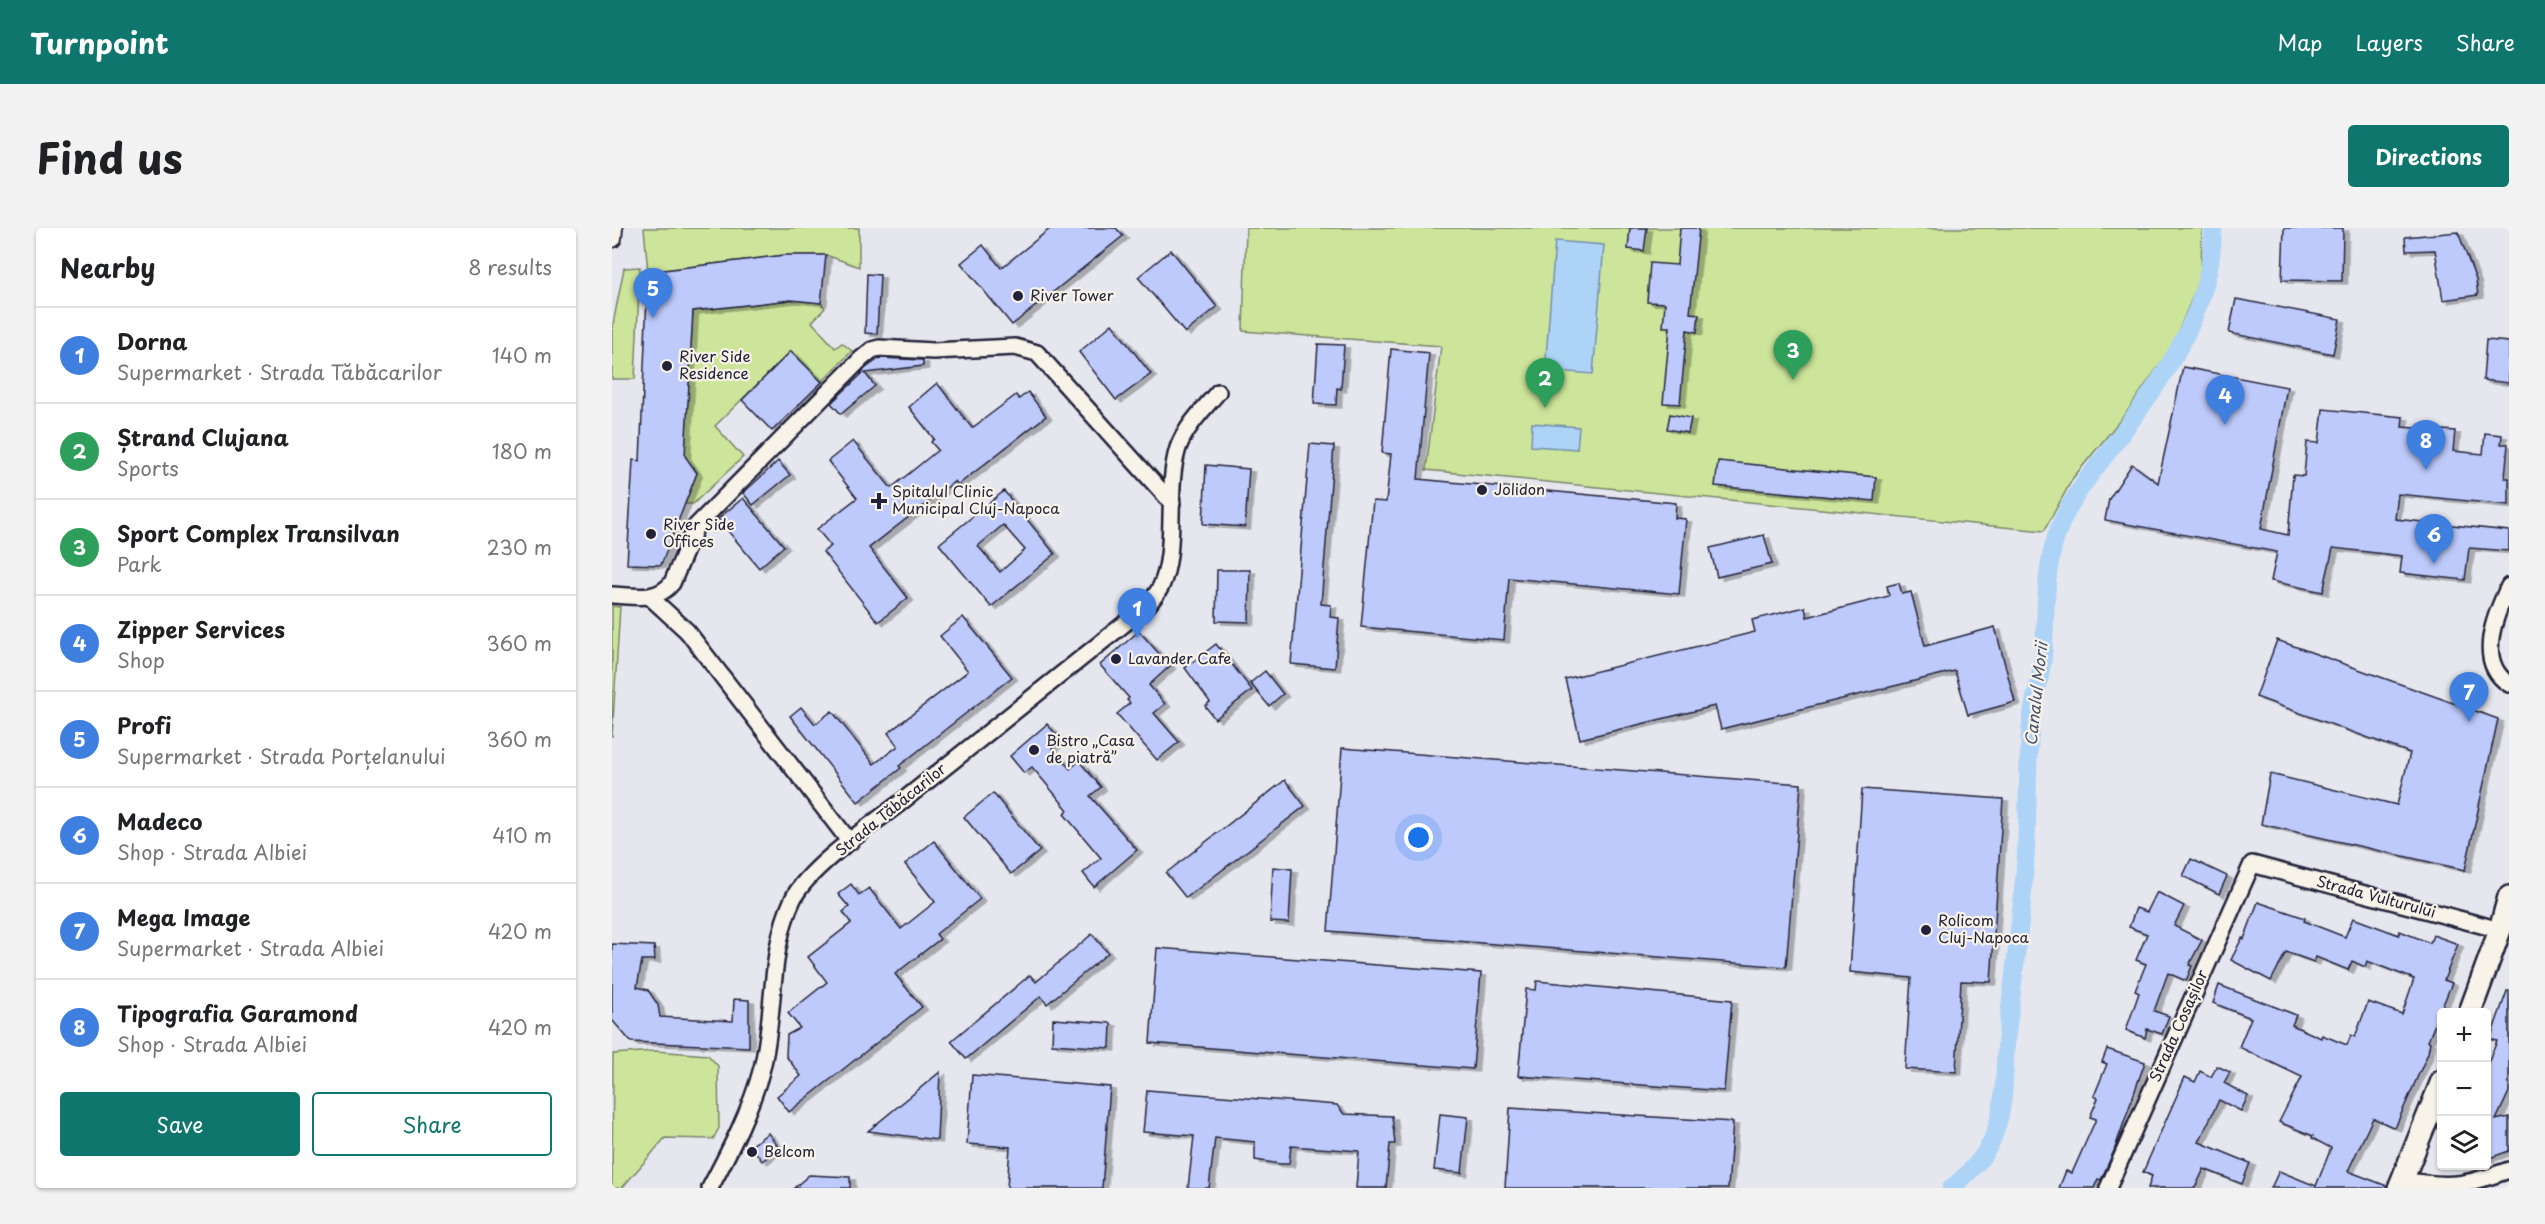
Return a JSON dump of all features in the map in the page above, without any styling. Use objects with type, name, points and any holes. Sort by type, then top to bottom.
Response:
[{"type":"main road","points":[[2471,1008],[2500,930],[2509,897]]},
{"type":"main road","points":[[2400,1184],[2437,1094]]},
{"type":"street","points":[[612,238],[613,228]]},
{"type":"street","points":[[612,595],[650,597],[660,595],[672,584],[696,526],[861,359],[872,350],[879,348],[933,351],[1015,347],[1037,352],[1172,503]]},
{"type":"street","name":"Strada Tăbăcarilor","points":[[710,1188],[753,1098],[762,1068],[776,962],[792,900],[809,876],[850,842],[1148,605],[1161,586],[1167,560],[1173,473],[1179,448],[1188,428],[1218,392]]},
{"type":"street","points":[[2509,586],[2494,626],[2490,646],[2494,669],[2509,684]]},
{"type":"street","points":[[650,597],[687,631],[850,842]]},
{"type":"street","name":"Strada Vulturului","points":[[2253,864],[2500,930]]},
{"type":"street","name":"Strada Cosașilor","points":[[2108,1188],[2253,864]]},
{"type":"street","points":[[2400,1184],[2450,1187],[2469,1184],[2509,1170]]},
{"type":"green space","points":[[644,228],[859,228],[859,267],[826,255],[785,255],[648,272]]},
{"type":"green space","points":[[1246,228],[2202,228],[2201,276],[2172,347],[2126,413],[2073,478],[2044,531],[1426,470],[1441,346],[1243,331]]},
{"type":"green space","points":[[640,267],[635,379],[612,379],[612,329],[624,268]]},
{"type":"green space","points":[[791,300],[821,303],[825,308],[812,322],[835,348],[842,343],[852,351],[822,382],[791,351],[715,426],[743,457],[693,504],[685,504],[697,472],[690,463],[684,463],[693,311]]},
{"type":"green space","points":[[612,606],[620,607],[612,737]]},
{"type":"green space","points":[[655,1051],[708,1055],[718,1066],[719,1128],[713,1139],[665,1138],[622,1188],[612,1188],[613,1054]]},
{"type":"water","points":[[1555,241],[1604,245],[1593,374],[1545,370]]},
{"type":"water","points":[[1532,423],[1579,427],[1577,449],[1531,446]]},
{"type":"building","name":"River Tower","points":[[1051,228],[1116,228],[1123,236],[1012,325],[961,263],[983,245],[1001,268]]},
{"type":"building","points":[[1630,228],[1647,228],[1644,251],[1628,249]]},
{"type":"building","points":[[1680,228],[1699,228],[1690,313],[1699,314],[1697,332],[1687,330],[1680,404],[1663,403],[1670,327],[1663,327],[1665,303],[1647,302],[1650,263],[1677,265]]},
{"type":"building","points":[[2284,228],[2343,228],[2342,281],[2282,280]]},
{"type":"building","points":[[2458,232],[2476,280],[2478,295],[2443,300],[2435,250],[2406,251],[2405,237]]},
{"type":"building","points":[[1171,250],[1217,307],[1185,333],[1138,277]]},
{"type":"building","name":"River Side Residence","points":[[785,255],[826,255],[821,303],[791,300],[693,311],[685,456],[697,473],[661,565],[627,564],[633,460],[640,461],[648,272]]},
{"type":"building","points":[[867,274],[880,275],[877,334],[865,333]]},
{"type":"building","points":[[2236,299],[2340,319],[2333,354],[2229,333]]},
{"type":"building","points":[[1112,324],[1151,374],[1116,400],[1079,352]]},
{"type":"building","points":[[2486,340],[2509,342],[2509,383],[2483,380]]},
{"type":"building","points":[[1318,344],[1344,345],[1341,389],[1337,388],[1336,405],[1314,404]]},
{"type":"building","name":"Jolidon","points":[[1391,349],[1429,353],[1418,479],[1676,503],[1675,518],[1686,519],[1679,594],[1509,578],[1504,640],[1361,627],[1373,501],[1386,502],[1391,454],[1382,453]]},
{"type":"building","points":[[791,351],[822,382],[772,431],[742,400]]},
{"type":"building","points":[[880,358],[923,360],[923,366],[865,373],[875,386],[841,414],[831,403],[866,368]]},
{"type":"building","points":[[2183,367],[2287,387],[2261,529],[2288,535],[2293,475],[2304,476],[2307,442],[2319,443],[2323,409],[2403,417],[2402,427],[2455,431],[2453,451],[2483,454],[2485,433],[2502,435],[2501,444],[2508,444],[2505,478],[2509,478],[2509,505],[2398,494],[2395,519],[2509,531],[2509,551],[2469,548],[2465,580],[2400,573],[2402,556],[2333,548],[2323,592],[2271,581],[2277,552],[2105,520],[2109,499],[2132,464],[2158,483]]},
{"type":"building","points":[[937,383],[972,428],[1016,395],[1019,399],[1028,392],[1046,416],[958,485],[955,481],[869,548],[908,598],[878,622],[823,552],[831,546],[817,529],[857,498],[828,461],[853,441],[891,488],[938,450],[931,442],[934,439],[909,407]]},
{"type":"building","points":[[1670,414],[1691,418],[1688,433],[1667,429]]},
{"type":"building","points":[[1310,444],[1334,446],[1321,604],[1331,605],[1330,617],[1339,618],[1335,668],[1291,664]]},
{"type":"building","points":[[778,461],[790,475],[753,505],[743,493]]},
{"type":"building","points":[[1718,461],[1876,477],[1874,501],[1715,486]]},
{"type":"building","points":[[1206,465],[1249,469],[1245,527],[1203,524]]},
{"type":"building","points":[[1004,491],[1055,554],[991,607],[939,544]],"holes":[[[1003,525],[1025,550],[1000,572],[978,546]]]},
{"type":"building","points":[[743,498],[784,546],[759,568],[718,519]]},
{"type":"building","points":[[1764,535],[1772,564],[1717,577],[1710,548]]},
{"type":"building","points":[[1217,570],[1250,570],[1249,622],[1216,621]]},
{"type":"building","points":[[1899,583],[1902,594],[1911,592],[1925,646],[1995,627],[2015,702],[1968,715],[1955,671],[1721,729],[1715,706],[1580,739],[1565,679],[1755,632],[1752,620],[1805,607],[1807,617],[1889,596],[1887,586]]},
{"type":"building","points":[[963,617],[1012,677],[899,766],[901,768],[858,802],[790,716],[801,707],[815,724],[832,711],[874,764],[898,746],[888,733],[968,671],[940,636]]},
{"type":"building","points":[[1139,631],[1170,666],[1149,685],[1165,704],[1154,713],[1179,742],[1157,760],[1117,714],[1130,703],[1127,700],[1129,698],[1100,665]]},
{"type":"building","points":[[2277,640],[2498,719],[2465,870],[2261,824],[2270,774],[2397,805],[2410,753],[2256,697]]},
{"type":"building","points":[[1216,644],[1252,690],[1215,719],[1205,706],[1210,702],[1185,668]]},
{"type":"building","points":[[1265,671],[1283,694],[1269,706],[1250,683]]},
{"type":"building","points":[[1047,724],[1061,740],[1052,748],[1070,769],[1079,761],[1101,787],[1090,796],[1137,850],[1094,887],[1083,873],[1101,858],[1064,814],[1068,810],[1032,767],[1024,773],[1010,756]]},
{"type":"building","points":[[1342,748],[1801,784],[1786,967],[1328,931]]},
{"type":"building","points":[[1285,780],[1305,806],[1186,898],[1166,873]]},
{"type":"building","points":[[1862,789],[2003,799],[1991,982],[1961,981],[1956,1072],[1905,1069],[1911,978],[1850,972]]},
{"type":"building","points":[[993,793],[1040,851],[1011,874],[964,817]]},
{"type":"building","points":[[934,841],[980,899],[936,934],[940,939],[895,974],[922,1007],[789,1112],[777,1096],[801,1076],[786,1056],[787,1035],[800,1028],[788,1013],[827,982],[808,957],[851,923],[843,912],[849,907],[838,894],[851,884],[859,895],[869,888],[901,929],[935,902],[905,864]]},
{"type":"building","points":[[2191,859],[2227,876],[2219,894],[2183,876]]},
{"type":"building","points":[[1273,867],[1292,869],[1289,923],[1270,922]]},
{"type":"building","points":[[2157,892],[2184,906],[2174,926],[2202,940],[2189,965],[2192,966],[2186,981],[2168,973],[2154,1011],[2169,1016],[2162,1034],[2147,1029],[2145,1038],[2126,1030],[2139,993],[2135,991],[2146,964],[2136,960],[2147,934],[2129,927],[2136,908],[2147,912]]},
{"type":"building","points":[[2258,902],[2305,918],[2304,921],[2345,937],[2353,918],[2399,935],[2400,931],[2430,943],[2433,935],[2458,944],[2444,980],[2452,983],[2442,1008],[2437,1008],[2437,1019],[2428,1041],[2430,1042],[2428,1053],[2395,1128],[2373,1118],[2348,1171],[2387,1186],[2387,1188],[2271,1188],[2279,1171],[2316,1186],[2331,1148],[2312,1138],[2313,1136],[2279,1122],[2302,1077],[2239,1047],[2251,1018],[2213,1003],[2219,985],[2296,1015],[2292,1025],[2321,1038],[2322,1035],[2347,1045],[2351,1035],[2355,1037],[2368,1002],[2402,1014],[2414,979],[2367,961],[2365,967],[2352,961],[2348,970],[2316,957],[2314,962],[2286,952],[2271,981],[2231,960],[2242,938],[2244,939]]},
{"type":"building","points":[[1092,934],[1108,953],[1047,1004],[1041,996],[966,1059],[951,1041],[1030,975],[1036,982]]},
{"type":"building","points":[[612,944],[654,946],[655,960],[642,960],[637,987],[648,990],[658,1005],[660,1017],[733,1021],[734,999],[749,1000],[749,1047],[631,1042],[612,1020]]},
{"type":"building","points":[[1157,948],[1481,973],[1473,1069],[1150,1043]]},
{"type":"building","points":[[1537,981],[1732,1000],[1724,1091],[1518,1076],[1526,989],[1536,990]]},
{"type":"building","points":[[2507,991],[2509,991],[2509,1092],[2496,1120],[2509,1117],[2509,1151],[2491,1158],[2491,1056],[2497,1041],[2491,1039]]},
{"type":"building","points":[[1053,1019],[1111,1023],[1110,1048],[1052,1044]]},
{"type":"building","points":[[2107,1049],[2145,1062],[2114,1151],[2101,1180],[2098,1179],[2094,1188],[2059,1188],[2066,1171],[2072,1173],[2096,1119],[2090,1117],[2098,1098],[2094,1096],[2107,1064],[2102,1062]]},
{"type":"building","points":[[2217,1066],[2230,1072],[2224,1083],[2248,1096],[2241,1111],[2219,1100],[2199,1142],[2250,1163],[2242,1184],[2204,1169],[2195,1188],[2148,1188],[2152,1176],[2143,1172],[2185,1077],[2195,1082],[2200,1071],[2211,1077]]},
{"type":"building","points":[[940,1072],[937,1140],[868,1131]]},
{"type":"building","points":[[972,1075],[1110,1087],[1102,1188],[1007,1188],[1010,1147],[967,1144]]},
{"type":"building","points":[[1147,1090],[1337,1105],[1344,1114],[1392,1116],[1395,1144],[1390,1144],[1386,1188],[1356,1188],[1359,1151],[1291,1146],[1289,1164],[1280,1164],[1255,1160],[1255,1142],[1215,1138],[1209,1188],[1188,1188],[1194,1136],[1143,1132]]},
{"type":"building","points":[[1510,1108],[1733,1122],[1728,1188],[1505,1188]]},
{"type":"building","points":[[1440,1114],[1468,1117],[1462,1173],[1434,1170]]},
{"type":"building","points":[[768,1133],[779,1148],[762,1161],[751,1146]]},
{"type":"building","points":[[809,1175],[850,1177],[850,1188],[794,1188]]},
{"type":"waterway","name":"Canalul Morii","points":[[1951,1188],[1983,1156],[1992,1140],[2001,1108],[2025,866],[2031,722],[2042,665],[2049,565],[2057,534],[2068,509],[2089,476],[2150,395],[2182,343],[2204,288],[2211,258],[2213,228]]},
{"type":"place","name":"River Tower","points":[[1018,296]]},
{"type":"place","name":"Profi","points":[[653,318]]},
{"type":"place","name":"River Side Residence","points":[[667,366]]},
{"type":"place","name":"Sport Complex Transilvan","points":[[1793,380]]},
{"type":"place","name":"Ștrand Clujana","points":[[1545,408]]},
{"type":"place","name":"Zipper Services","points":[[2225,425]]},
{"type":"place","name":"Tipografia Garamond","points":[[2426,470]]},
{"type":"place","name":"Jolidon","points":[[1482,490]]},
{"type":"place","name":"Spitalul Clinic Municipal Cluj-Napoca","points":[[879,501]]},
{"type":"place","name":"River Side Offices","points":[[651,534]]},
{"type":"place","name":"Madeco","points":[[2434,564]]},
{"type":"place","name":"Dorna","points":[[1137,638]]},
{"type":"place","name":"Lavander Cafe","points":[[1116,659]]},
{"type":"place","name":"Mega Image","points":[[2469,722]]},
{"type":"place","name":"Bistro „Casa de piatră”","points":[[1034,750]]},
{"type":"place","name":"Rolicom Cluj-Napoca","points":[[1926,930]]},
{"type":"place","name":"Belcom","points":[[752,1152]]}]
